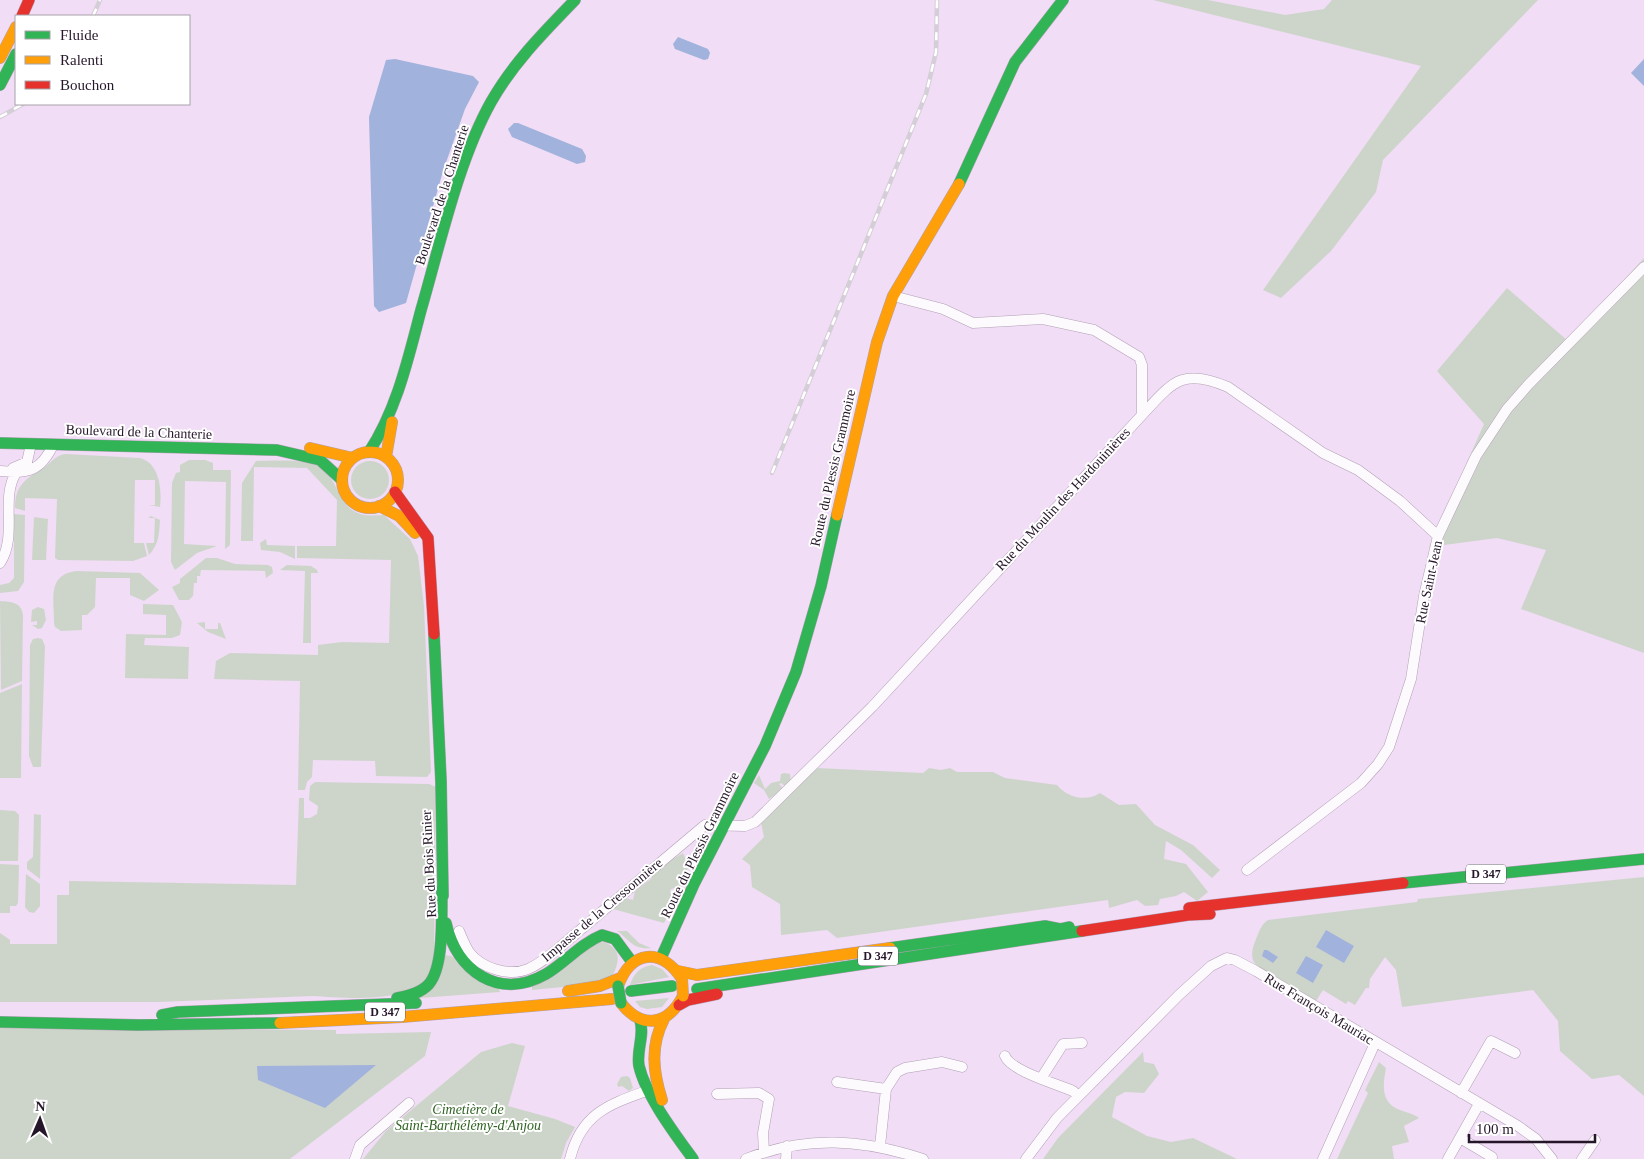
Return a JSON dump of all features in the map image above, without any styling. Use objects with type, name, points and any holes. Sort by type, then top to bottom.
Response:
[{"type":"main road","points":[[22,15],[29,0]]},
{"type":"main road","name":"Boulevard de la Chanterie","points":[[386,457],[397,396],[452,204],[474,138],[491,102],[526,50],[575,0]]},
{"type":"main road","name":"Route du Plessis Grammoire","points":[[661,958],[694,884],[777,720],[805,646],[877,342],[893,296],[959,183],[1015,62],[1063,0]]},
{"type":"main road","points":[[0,58],[15,29]]},
{"type":"main road","points":[[0,85],[15,56]]},
{"type":"main road","name":"Boulevard de la Chanterie","points":[[369,452],[380,436],[397,396]]},
{"type":"main road","name":"Boulevard de la Chanterie","points":[[0,443],[277,450],[314,456],[327,463],[342,480]]},
{"type":"main road","name":"Boulevard de la Chanterie","points":[[277,450],[290,447],[317,448],[338,456],[353,458]]},
{"type":"main road","points":[[369,452],[386,457],[392,463],[398,477],[395,492],[385,503],[379,506],[370,507],[354,502],[344,489],[343,472],[353,458],[369,452]]},
{"type":"main road","name":"Rue du Bois Rinier","points":[[395,492],[428,538],[441,781],[442,888],[447,929],[452,946],[462,962],[471,971],[484,978],[512,984],[528,982],[545,974],[578,947],[602,935],[615,939],[632,962]]},
{"type":"main road","name":"Rue du Bois Rinier","points":[[379,506],[393,511],[409,524],[430,557]]},
{"type":"main road","name":"D 347","points":[[1210,914],[1188,915],[697,986],[1200,906],[1288,895],[1328,893],[1452,877],[1644,859]]},
{"type":"main road","points":[[334,1005],[411,995],[421,991],[429,984],[434,976],[437,962],[442,888]]},
{"type":"main road","points":[[632,994],[704,996],[1048,945],[1189,920],[1210,914],[1290,902],[1328,893]]},
{"type":"main road","points":[[278,1023],[289,1026],[379,1025],[501,1018],[602,1008],[618,995],[632,962],[652,956],[661,958],[680,975],[697,975],[1045,926],[1060,929]]},
{"type":"main road","points":[[669,1122],[658,1089],[653,1065],[654,1040],[676,995],[680,975]]},
{"type":"main road","points":[[159,1016],[178,1012],[434,1002],[600,986],[618,995],[640,1020],[644,1034],[639,1048],[639,1067],[649,1090],[693,1159]]},
{"type":"main road","name":"D 347","points":[[0,1011],[159,1016],[274,1016],[371,1013],[618,995]]},
{"type":"main road","name":"D 347","points":[[0,1022],[145,1025],[278,1023],[449,1014],[618,995]]},
{"type":"main road","points":[[640,1020],[656,1022],[664,1019]]},
{"type":"street","name":"Rue Saint-Jean","points":[[1247,870],[1361,783],[1378,764],[1389,747],[1411,679],[1424,596],[1438,536],[1476,456],[1507,409],[1644,267]]},
{"type":"street","points":[[893,296],[942,309],[973,323],[1043,319],[1094,330],[1138,357],[1142,365],[1142,415]]},
{"type":"street","name":"Rue du Moulin des Hardouinières","points":[[726,824],[745,826],[755,822],[858,720],[1170,385],[1179,380],[1188,378],[1214,381],[1228,386],[1323,453],[1358,470],[1400,501],[1438,536]]},
{"type":"street","points":[[0,470],[13,468],[27,462],[31,444]]},
{"type":"street","points":[[0,470],[16,473],[31,470],[43,463],[53,445]]},
{"type":"street","points":[[0,563],[7,546],[8,486],[16,473]]},
{"type":"street","name":"Impasse de la Cressonnière","points":[[459,931],[468,950],[478,962],[492,969],[508,971],[527,970],[554,952],[705,826],[726,824]]},
{"type":"street","name":"Rue François Mauriac","points":[[1078,1096],[1179,995],[1219,960],[1227,958],[1235,960],[1527,1131],[1552,1159]]},
{"type":"street","points":[[1462,1093],[1491,1041],[1516,1053]]},
{"type":"street","points":[[1042,1078],[1063,1044],[1082,1043]]},
{"type":"street","points":[[1323,1159],[1376,1043]]},
{"type":"street","points":[[1005,1056],[1007,1061],[1017,1069],[1073,1091],[1078,1096],[1047,1130],[1026,1159]]},
{"type":"street","points":[[880,1146],[886,1089],[897,1072],[906,1068],[942,1062],[962,1067]]},
{"type":"street","points":[[837,1082],[886,1089]]},
{"type":"street","points":[[570,1159],[582,1131],[598,1112],[617,1100],[649,1090]]},
{"type":"street","points":[[718,1094],[759,1093],[769,1099],[763,1133],[764,1152]]},
{"type":"street","points":[[355,1159],[360,1145],[410,1103]]},
{"type":"street","points":[[1448,1159],[1479,1104]]},
{"type":"street","points":[[1460,1138],[1492,1156]]},
{"type":"street","points":[[1582,1159],[1595,1140]]},
{"type":"street","points":[[746,1159],[787,1146],[829,1142],[880,1146],[923,1159]]},
{"type":"street","points":[[786,1159],[787,1146]]},
{"type":"green space","points":[[1153,0],[1208,0],[1285,15],[1324,9],[1332,0],[1538,0],[1383,160],[1376,192],[1331,251],[1281,298],[1263,290],[1421,66]]},
{"type":"green space","points":[[1644,258],[1644,653],[1521,609],[1546,550],[1497,538],[1429,547],[1484,424],[1437,371],[1507,288],[1568,341]]},
{"type":"green space","points":[[66,454],[140,458],[147,461],[156,471],[161,493],[160,507],[149,505],[155,505],[155,480],[135,480],[134,543],[144,543],[147,556],[133,561],[58,560],[55,558],[57,499],[25,498],[25,511],[15,508],[17,493],[24,482],[57,457]]},
{"type":"green space","points":[[189,460],[205,460],[213,463],[213,470],[231,470],[230,545],[225,549],[226,482],[185,481],[184,544],[217,546],[197,553],[175,570],[171,562],[172,483],[176,473],[180,472],[180,465]]},
{"type":"green space","points":[[256,461],[290,461],[307,463],[321,468],[332,480],[344,501],[355,512],[364,515],[384,515],[410,539],[418,556],[424,606],[431,772],[427,777],[376,776],[375,761],[313,760],[312,777],[307,782],[305,790],[298,790],[300,681],[214,679],[216,661],[230,653],[318,655],[318,645],[342,642],[389,643],[391,560],[297,558],[297,546],[336,546],[337,500],[307,468],[254,467],[253,541],[241,541],[242,483]]},
{"type":"green space","points":[[370,461],[377,462],[383,467],[388,473],[388,487],[383,493],[377,498],[370,499],[363,498],[357,493],[352,487],[351,480],[352,473],[357,467],[363,462]]},
{"type":"green space","points":[[14,514],[25,515],[24,582],[18,591],[0,593],[0,585],[9,583],[14,578]]},
{"type":"green space","points":[[151,516],[160,520],[157,543],[149,555],[146,543],[154,543],[155,518],[148,518]]},
{"type":"green space","points":[[34,517],[48,519],[46,560],[32,560]]},
{"type":"green space","points":[[266,539],[267,545],[295,546],[295,559],[280,552],[261,550],[260,543]]},
{"type":"green space","points":[[206,558],[217,558],[235,564],[268,565],[272,567],[273,573],[266,578],[265,571],[201,570],[200,576],[197,576],[197,583],[194,583],[193,596],[189,600],[179,600],[172,587],[180,583],[180,579]]},
{"type":"green space","points":[[287,565],[311,566],[318,573],[311,573],[311,643],[303,643],[305,571],[280,570]]},
{"type":"green space","points":[[77,571],[140,573],[159,590],[144,601],[130,595],[130,578],[96,578],[95,607],[87,615],[82,615],[82,630],[61,631],[55,627],[54,623],[54,589],[61,577],[67,573]]},
{"type":"green space","points":[[0,601],[12,602],[18,605],[23,616],[22,681],[1,690]]},
{"type":"green space","points":[[143,604],[173,605],[182,622],[180,635],[172,638],[145,638],[144,645],[189,647],[188,679],[125,678],[126,634],[166,635],[166,615],[143,614]]},
{"type":"green space","points":[[38,607],[44,609],[46,620],[42,628],[38,629],[32,625],[37,625],[37,621],[31,622],[32,610]]},
{"type":"green space","points":[[205,622],[205,629],[218,629],[218,623],[220,623],[226,639],[208,632],[197,623]]},
{"type":"green space","points":[[33,639],[42,639],[45,646],[41,767],[33,767],[29,756],[30,645]]},
{"type":"green space","points":[[22,684],[21,778],[0,778],[0,693]]},
{"type":"green space","points":[[817,768],[923,773],[929,768],[941,770],[950,768],[957,772],[993,772],[1005,778],[1057,785],[1072,796],[1083,798],[1100,793],[1119,805],[1136,804],[1155,825],[1193,845],[1220,870],[1212,878],[1181,850],[1166,841],[1164,859],[1186,864],[1208,892],[1197,901],[1184,892],[1176,896],[1160,899],[1158,905],[1145,906],[1137,900],[1109,908],[1108,900],[837,938],[827,930],[781,935],[780,904],[752,887],[750,865],[742,859],[764,837],[761,823]]},
{"type":"green space","points":[[781,774],[790,774],[791,782],[785,786],[781,783],[779,784],[782,787],[781,791],[769,799],[764,790],[754,783],[759,775],[765,789],[771,783],[780,781]]},
{"type":"green space","points":[[315,782],[429,784],[436,787],[434,958],[429,977],[419,986],[406,992],[391,995],[358,998],[313,996],[158,1002],[0,1002],[0,933],[10,940],[10,944],[57,944],[57,895],[69,895],[69,881],[296,885],[299,798],[304,798],[304,818],[310,818],[317,814],[318,806],[309,800],[310,786]]},
{"type":"green space","points":[[0,810],[15,811],[19,815],[18,861],[0,861]]},
{"type":"green space","points":[[34,814],[41,815],[40,879],[27,869],[27,862],[33,857]]},
{"type":"green space","points":[[683,853],[689,867],[686,871],[688,875],[680,892],[675,893],[674,888],[670,890],[674,903],[664,923],[613,909],[625,898],[633,900],[635,891],[651,879],[656,869]]},
{"type":"green space","points":[[0,864],[19,865],[18,903],[16,906],[10,906],[10,913],[0,913]]},
{"type":"green space","points":[[26,874],[40,884],[40,906],[34,913],[29,912],[25,907]]},
{"type":"green space","points":[[1644,877],[1644,1096],[1619,1075],[1592,1079],[1560,1051],[1558,1021],[1533,990],[1402,1007],[1396,970],[1385,957],[1370,979],[1369,988],[1366,988],[1355,1005],[1348,1001],[1346,1004],[1323,990],[1316,1001],[1265,972],[1258,967],[1252,956],[1259,931],[1268,920],[1417,902],[1418,899]]},
{"type":"green space","points":[[617,931],[627,931],[639,943],[651,948],[632,944]]},
{"type":"green space","points":[[604,942],[614,948],[618,956],[613,975],[593,984],[532,990],[532,986],[595,943]]},
{"type":"green space","points":[[444,955],[451,956],[499,989],[500,992],[420,998]]},
{"type":"green space","points":[[652,965],[662,969],[669,977],[630,985],[638,971]]},
{"type":"green space","points":[[669,998],[662,1007],[647,1009],[640,1007],[635,1001]]},
{"type":"green space","points":[[0,1028],[336,1030],[336,1034],[431,1032],[425,1056],[290,1159],[0,1159]]},
{"type":"green space","name":"Cimetière de Saint-Barthélémy-d'Anjou","points":[[512,1043],[525,1046],[508,1106],[555,1119],[575,1127],[566,1143],[561,1159],[363,1159],[386,1131],[481,1052]]},
{"type":"green space","points":[[1143,1052],[1144,1062],[1154,1064],[1159,1074],[1144,1093],[1125,1092],[1116,1097],[1112,1117],[1147,1136],[1171,1142],[1193,1138],[1237,1159],[1043,1159],[1058,1138]]},
{"type":"green space","points":[[1379,1062],[1386,1068],[1384,1092],[1389,1103],[1419,1118],[1404,1126],[1409,1142],[1392,1146],[1394,1159],[1337,1159],[1368,1093],[1365,1090]]},
{"type":"green space","points":[[627,1076],[630,1078],[633,1088],[629,1091],[622,1086],[618,1087],[617,1084],[621,1077]]},
{"type":"water","points":[[678,37],[708,49],[710,53],[708,59],[704,60],[675,49],[673,44]]},
{"type":"water","points":[[395,59],[473,76],[479,82],[465,109],[443,171],[406,303],[379,312],[374,306],[369,117],[386,60]]},
{"type":"water","points":[[1644,59],[1644,86],[1631,73]]},
{"type":"water","points":[[514,123],[582,149],[586,156],[585,162],[577,164],[512,137],[508,129]]},
{"type":"water","points":[[1326,930],[1354,946],[1344,963],[1316,947]]},
{"type":"water","points":[[1264,950],[1278,957],[1273,963],[1262,956]]},
{"type":"water","points":[[1306,956],[1323,965],[1313,983],[1296,973]]},
{"type":"water","points":[[376,1065],[325,1108],[258,1080],[257,1066]]},
{"type":"railway","points":[[93,15],[100,0]]},
{"type":"railway","points":[[772,473],[926,94],[936,52],[937,0]]},
{"type":"railway","points":[[0,117],[21,105]]},
{"type":"traffic: fast","points":[[369,452],[387,419],[401,383],[459,177],[479,125],[509,74],[530,48],[575,0]]},
{"type":"traffic: fast","points":[[959,184],[1015,62],[1063,0]]},
{"type":"traffic: fast","points":[[0,85],[15,56]]},
{"type":"traffic: fast","points":[[0,443],[277,450],[320,460],[342,480]]},
{"type":"traffic: fast","points":[[661,958],[694,884],[765,746],[796,672],[821,586],[837,515]]},
{"type":"traffic: fast","points":[[434,634],[441,781],[443,896]]},
{"type":"traffic: fast","points":[[1403,883],[1644,859]]},
{"type":"traffic: fast","points":[[397,998],[422,990],[429,984],[434,975],[440,952],[442,888]]},
{"type":"traffic: fast","points":[[446,923],[451,940],[459,955],[482,977],[496,982],[512,984],[529,982],[546,974],[587,943],[602,935],[615,939],[632,962]]},
{"type":"traffic: fast","points":[[890,948],[1045,926],[1060,929],[1069,927]]},
{"type":"traffic: fast","points":[[697,989],[1082,931]]},
{"type":"traffic: fast","points":[[618,986],[621,1003]]},
{"type":"traffic: fast","points":[[631,991],[672,986]]},
{"type":"traffic: fast","points":[[162,1015],[178,1012],[416,1003]]},
{"type":"traffic: fast","points":[[640,1020],[642,1032],[638,1060],[643,1078],[654,1102],[693,1159]]},
{"type":"traffic: fast","points":[[0,1022],[138,1025],[280,1023]]},
{"type":"traffic: slow","points":[[0,58],[15,29]]},
{"type":"traffic: slow","points":[[837,515],[877,342],[893,296],[959,184]]},
{"type":"traffic: slow","points":[[386,457],[392,422]]},
{"type":"traffic: slow","points":[[310,448],[353,458]]},
{"type":"traffic: slow","points":[[370,452],[385,457],[393,465],[398,480],[393,495],[385,503],[370,508],[355,503],[347,495],[342,480],[347,465],[355,457],[370,452]]},
{"type":"traffic: slow","points":[[379,506],[399,516],[415,533]]},
{"type":"traffic: slow","points":[[678,971],[697,975],[890,948]]},
{"type":"traffic: slow","points":[[618,986],[631,965],[647,957],[665,962],[682,979]]},
{"type":"traffic: slow","points":[[568,991],[600,986],[620,978]]},
{"type":"traffic: slow","points":[[682,979],[683,996]]},
{"type":"traffic: slow","points":[[621,1003],[629,1012],[637,1017],[654,1020],[670,1013],[683,996]]},
{"type":"traffic: slow","points":[[280,1023],[402,1017],[612,999]]},
{"type":"traffic: slow","points":[[662,1100],[654,1059],[657,1039],[664,1019]]},
{"type":"traffic: jam","points":[[22,15],[29,0]]},
{"type":"traffic: jam","points":[[395,492],[428,538],[434,634]]},
{"type":"traffic: jam","points":[[1189,908],[1403,883]]},
{"type":"traffic: jam","points":[[1082,931],[1188,915],[1210,914]]},
{"type":"traffic: jam","points":[[679,1005],[688,1000],[717,994]]}]
